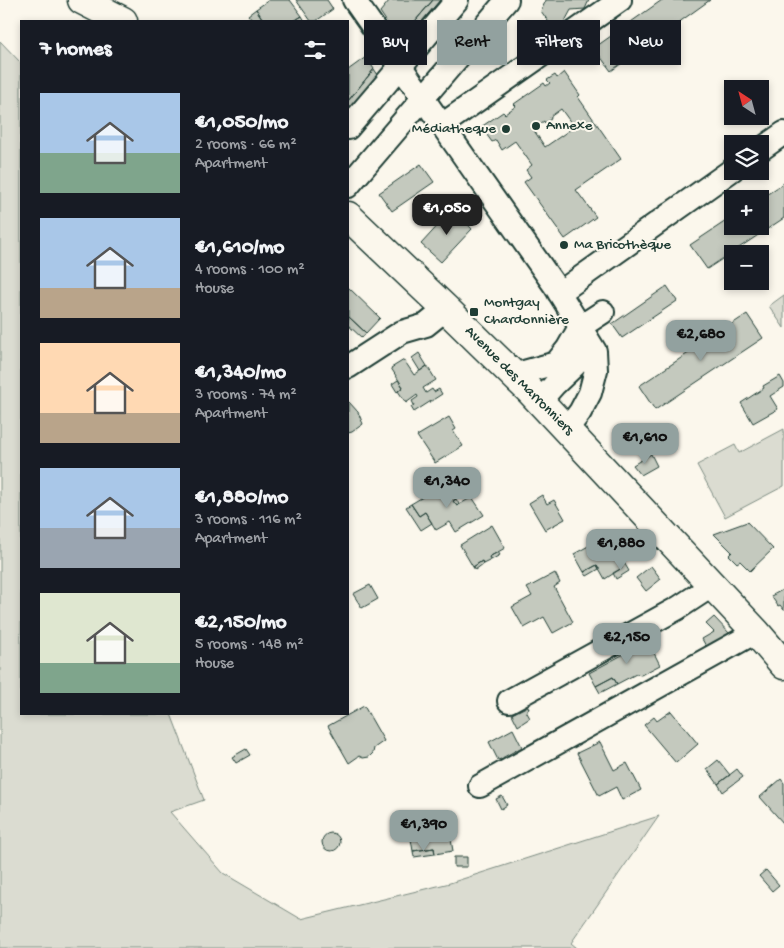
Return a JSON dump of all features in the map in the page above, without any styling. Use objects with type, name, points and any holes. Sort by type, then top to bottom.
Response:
[{"type":"main road","points":[[82,0],[121,20]]},
{"type":"main road","name":"Avenue des Marronniers","points":[[349,217],[540,401],[713,585],[784,665]]},
{"type":"street","points":[[112,0],[122,20]]},
{"type":"street","points":[[354,0],[559,293],[595,351],[596,370],[590,393],[580,412],[567,429]]},
{"type":"street","points":[[349,127],[457,0]]},
{"type":"street","points":[[349,185],[506,0]]},
{"type":"street","points":[[442,126],[620,0]]},
{"type":"street","points":[[769,144],[784,134]]},
{"type":"street","points":[[559,293],[724,176]]},
{"type":"street","points":[[349,366],[402,332],[426,325],[446,309]]},
{"type":"street","points":[[513,374],[556,363],[568,348],[580,327],[603,312]]},
{"type":"street","points":[[540,401],[575,365],[580,351],[580,327]]},
{"type":"street","points":[[509,701],[678,608],[713,585]]},
{"type":"street","points":[[480,786],[756,632]]},
{"type":"shaded area","points":[[0,41],[20,62],[20,715],[171,715],[204,800],[170,812],[223,873],[301,919],[450,883],[659,816],[571,943],[577,948],[0,948]]},
{"type":"shaded area","points":[[784,295],[784,328],[769,306]]},
{"type":"shaded area","points":[[784,429],[784,486],[725,517],[697,465],[735,445],[739,453]]},
{"type":"building","points":[[269,0],[290,0],[302,16],[296,20],[263,20],[256,9]]},
{"type":"building","points":[[296,0],[327,0],[333,9],[317,20],[310,20]]},
{"type":"building","points":[[387,0],[433,0],[416,20],[385,20],[380,12],[389,1]]},
{"type":"building","points":[[433,0],[440,0],[423,20],[416,20]]},
{"type":"building","points":[[546,0],[589,0],[585,9],[571,10],[566,20],[547,20],[541,11]]},
{"type":"building","points":[[662,0],[710,0],[681,21],[634,20]]},
{"type":"building","points":[[256,9],[263,20],[252,20],[248,15]]},
{"type":"building","points":[[302,16],[304,20],[296,20]]},
{"type":"building","points":[[610,37],[610,65],[619,65],[611,71],[600,56],[600,44]]},
{"type":"building","points":[[364,58],[364,65],[371,65],[374,69],[349,100],[349,69]]},
{"type":"building","points":[[374,69],[378,75],[349,109],[349,100]]},
{"type":"building","points":[[564,72],[580,95],[578,97],[621,159],[576,190],[596,217],[565,239],[524,182],[531,177],[526,170],[532,165],[515,141],[502,150],[496,140],[492,142],[481,127],[503,112],[505,114],[516,106],[514,104],[544,83],[546,86],[550,83],[547,80],[555,75],[557,78]],"holes":[[[561,109],[574,127],[545,147],[533,129],[544,121],[545,123],[551,119],[550,117]]]},
{"type":"building","points":[[421,164],[434,182],[392,211],[379,193]]},
{"type":"building","points":[[784,183],[784,218],[769,228],[769,193]]},
{"type":"building","points":[[453,209],[472,229],[441,262],[421,244]]},
{"type":"building","points":[[724,222],[724,235],[758,235],[743,245],[724,245],[724,258],[707,269],[690,245]]},
{"type":"building","points":[[667,286],[677,301],[622,338],[612,324]]},
{"type":"building","points":[[349,288],[380,318],[366,333],[349,317]]},
{"type":"building","points":[[747,314],[763,338],[655,410],[639,386]]},
{"type":"building","points":[[349,317],[366,333],[362,338],[349,326]]},
{"type":"building","points":[[419,353],[427,366],[420,371],[412,358]]},
{"type":"building","points":[[404,360],[414,375],[427,366],[436,380],[423,388],[426,393],[432,389],[434,392],[439,389],[442,394],[414,412],[411,407],[414,405],[412,401],[418,397],[417,395],[406,403],[398,391],[403,387],[391,368]]},
{"type":"building","points":[[780,376],[784,387],[770,396],[778,409],[753,423],[741,403]]},
{"type":"building","points":[[398,380],[403,387],[397,392],[392,384]]},
{"type":"building","points":[[349,402],[358,412],[363,424],[349,433]]},
{"type":"building","points":[[449,417],[456,429],[453,431],[463,446],[435,463],[417,436]]},
{"type":"building","points":[[651,454],[657,466],[641,475],[633,465]]},
{"type":"building","points":[[446,483],[456,499],[453,501],[457,506],[472,497],[484,515],[456,532],[450,522],[436,530],[425,512],[419,516],[411,504]]},
{"type":"building","points":[[542,495],[547,504],[554,500],[565,519],[545,530],[529,503]]},
{"type":"building","points":[[456,499],[459,504],[457,506],[453,501]]},
{"type":"building","points":[[411,504],[419,516],[425,512],[432,523],[421,530],[406,507]]},
{"type":"building","points":[[747,522],[773,549],[750,571],[740,561],[737,563],[729,555],[732,552],[714,534]]},
{"type":"building","points":[[492,525],[505,548],[489,557],[491,560],[483,564],[482,561],[473,567],[460,545]]},
{"type":"building","points":[[601,539],[608,551],[611,549],[622,568],[605,579],[597,565],[584,572],[574,554]]},
{"type":"building","points":[[498,552],[500,555],[491,560],[489,557]]},
{"type":"building","points":[[482,561],[483,564],[475,570],[473,567]]},
{"type":"building","points":[[623,561],[629,571],[616,579],[613,573],[622,568],[619,564]]},
{"type":"building","points":[[597,565],[599,569],[587,576],[584,572]]},
{"type":"building","points":[[651,566],[661,579],[646,591],[636,578]]},
{"type":"building","points":[[555,573],[560,583],[554,587],[573,622],[553,633],[544,617],[524,628],[512,607],[532,596],[527,588]]},
{"type":"building","points":[[370,585],[378,599],[362,608],[353,594]]},
{"type":"building","points":[[784,589],[784,610],[780,605],[778,606],[771,596]]},
{"type":"building","points":[[714,617],[731,635],[707,648],[702,639],[714,632],[706,624]]},
{"type":"building","points":[[648,641],[660,665],[617,684],[613,677],[596,686],[589,673]]},
{"type":"building","points":[[613,677],[617,684],[600,693],[596,686]]},
{"type":"building","points":[[364,706],[384,741],[374,748],[373,753],[369,757],[363,758],[359,756],[349,763],[328,726]]},
{"type":"building","points":[[528,706],[529,709],[526,711],[530,718],[518,726],[512,714]]},
{"type":"building","points":[[671,711],[698,744],[676,763],[644,725],[654,717],[657,721]]},
{"type":"building","points":[[513,729],[522,747],[504,757],[505,759],[502,761],[501,759],[498,760],[489,742]]},
{"type":"building","points":[[600,742],[614,770],[627,763],[641,790],[622,800],[616,787],[599,796],[577,753]]},
{"type":"building","points":[[246,749],[250,755],[236,763],[232,757]]},
{"type":"building","points":[[718,760],[730,775],[718,784],[707,769]]},
{"type":"building","points":[[737,769],[743,777],[723,792],[718,784]]},
{"type":"building","points":[[781,779],[784,783],[784,824],[760,797]]},
{"type":"building","points":[[502,796],[507,805],[501,809],[496,799]]},
{"type":"building","points":[[401,816],[403,822],[397,824],[396,817]]},
{"type":"building","points":[[447,816],[453,851],[435,854],[434,848],[413,851],[408,822]]},
{"type":"building","points":[[331,833],[337,836],[340,842],[337,848],[331,851],[325,848],[322,842],[325,836]]},
{"type":"building","points":[[434,848],[435,854],[414,857],[413,851]]},
{"type":"building","points":[[454,857],[467,857],[467,867],[454,867]]},
{"type":"building","points":[[766,870],[779,885],[772,891],[759,876]]},
{"type":"place","name":"Annexe","points":[[536,126]]},
{"type":"place","name":"Médiatheque","points":[[506,129]]},
{"type":"place","name":"Ma Bricothèque","points":[[564,245]]},
{"type":"place","name":"Montgay Chardonnière","points":[[474,312]]}]
